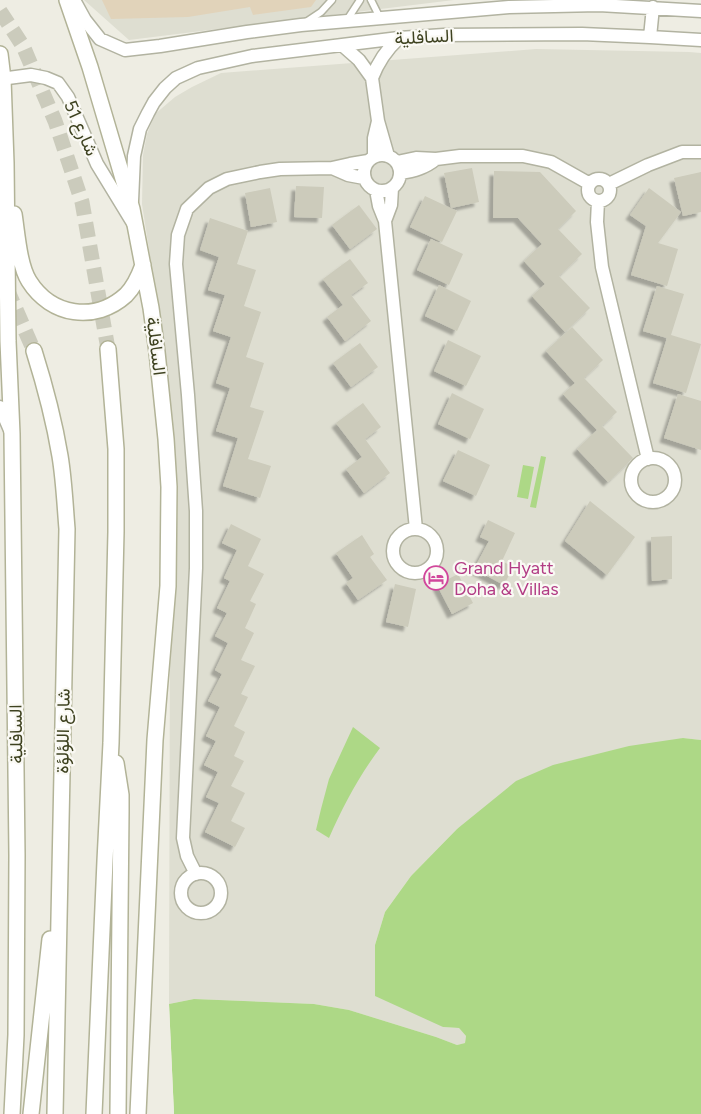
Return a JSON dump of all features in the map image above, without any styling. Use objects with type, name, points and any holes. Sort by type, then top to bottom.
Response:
[{"type":"street","name":"السافلية","points":[[67,0],[90,67],[132,209]]},
{"type":"street","name":"السافلية","points":[[74,0],[85,20],[100,39],[125,50],[301,25],[504,4],[600,2],[701,10]]},
{"type":"street","points":[[650,37],[653,7]]},
{"type":"street","name":"السافلية","points":[[138,1114],[155,740],[165,632],[169,534],[162,396],[152,317],[132,209],[134,156],[140,129],[154,102],[176,78],[198,68],[252,56],[342,44],[399,38],[491,34],[582,34],[701,40]]},
{"type":"street","points":[[372,78],[385,52],[399,38]]},
{"type":"street","points":[[342,44],[359,60],[372,78],[378,121],[399,179],[392,188],[387,190],[371,188],[364,178],[364,169],[371,159],[378,121]]},
{"type":"street","name":"السافلية","points":[[0,54],[6,163],[8,340],[12,434],[17,856],[16,1035],[12,1114]]},
{"type":"street","name":"شارع 51","points":[[2,79],[31,75],[46,78],[58,84],[68,97],[97,164],[134,225]]},
{"type":"street","points":[[609,184],[648,165],[682,152],[701,152]]},
{"type":"street","points":[[196,874],[187,856],[182,838],[196,568],[196,512],[176,264],[178,235],[187,209],[209,188],[227,179],[280,169],[332,168],[384,154],[395,164],[420,169],[436,159],[460,156],[524,156],[550,162],[590,184]]},
{"type":"street","points":[[6,163],[22,264],[28,279],[38,293],[50,304],[82,313],[99,311],[114,304],[127,294],[137,281],[143,265]]},
{"type":"street","points":[[332,168],[348,175],[364,178]]},
{"type":"street","points":[[598,178],[605,180],[609,184],[611,190],[605,200],[598,201],[590,197],[588,189],[594,180],[598,178]]},
{"type":"street","points":[[384,221],[391,205],[392,188]]},
{"type":"street","points":[[376,190],[384,221],[416,529]]},
{"type":"street","points":[[598,201],[597,222],[602,267],[648,459]]},
{"type":"street","points":[[94,1114],[111,743],[116,532],[116,458],[108,349]]},
{"type":"street","name":"شارع اللؤلؤة","points":[[34,351],[45,386],[55,430],[64,484],[67,529],[55,1114]]},
{"type":"street","points":[[0,407],[12,434]]},
{"type":"street","points":[[111,743],[121,795],[118,1114]]},
{"type":"street","points":[[31,1114],[47,974],[60,828]]},
{"type":"street","points":[[139,1086],[145,1114]]},
{"type":"lane","points":[[301,25],[321,12],[332,0]]},
{"type":"lane","points":[[347,20],[360,0]]},
{"type":"lane","points":[[371,0],[380,18]]},
{"type":"shaded area","points":[[84,0],[454,0],[129,40]]},
{"type":"shaded area","points":[[102,0],[316,0],[311,7],[253,15],[250,7],[188,17],[111,19]]},
{"type":"shaded area","name":"Grand Hyatt Doha & Villas","points":[[536,49],[701,53],[701,740],[683,738],[457,829],[411,876],[385,912],[375,945],[443,1027],[459,1028],[466,1036],[465,1043],[457,1045],[349,1010],[314,1004],[194,999],[169,1004],[170,631],[161,327],[142,204],[143,155],[147,134],[155,114],[175,97],[221,73]]},
{"type":"shaded area","points":[[541,456],[546,457],[536,508],[530,507]]},
{"type":"shaded area","points":[[523,465],[534,467],[528,499],[517,497]]},
{"type":"shaded area","points":[[353,727],[380,748],[352,791],[329,838],[316,830],[329,779]]},
{"type":"shaded area","points":[[683,738],[701,740],[701,1114],[174,1114],[169,1004],[194,999],[314,1004],[349,1010],[457,1045],[465,1043],[466,1036],[459,1028],[443,1027],[375,996],[375,945],[385,912],[411,876],[457,829],[516,781],[553,765],[629,746]]},
{"type":"pier","points":[[167,1004],[169,1004],[174,1114],[171,1114]]},
{"type":"building","points":[[472,168],[479,202],[451,208],[444,173]]},
{"type":"building","points":[[494,171],[540,172],[576,211],[558,229],[582,254],[559,276],[590,308],[565,332],[532,296],[545,284],[524,261],[542,244],[518,218],[493,218]]},
{"type":"building","points":[[701,172],[701,212],[683,216],[674,178]]},
{"type":"building","points":[[296,186],[324,187],[322,218],[294,217]]},
{"type":"building","points":[[270,188],[277,222],[251,227],[245,193]]},
{"type":"building","points":[[649,188],[681,212],[658,243],[678,249],[667,286],[631,275],[646,226],[630,215]]},
{"type":"building","points":[[425,196],[457,211],[442,242],[410,227]]},
{"type":"building","points":[[359,205],[377,229],[350,249],[332,225]]},
{"type":"building","points":[[210,218],[248,231],[237,264],[256,270],[244,306],[261,312],[246,357],[264,363],[250,407],[264,411],[248,459],[271,466],[260,498],[223,486],[238,438],[216,431],[230,388],[216,383],[231,337],[213,331],[225,295],[208,290],[219,257],[200,250]]},
{"type":"building","points":[[431,239],[463,254],[449,285],[417,270]]},
{"type":"building","points":[[350,259],[368,283],[351,295],[371,321],[345,341],[327,317],[343,305],[323,279]]},
{"type":"building","points":[[439,285],[471,301],[457,331],[425,316]]},
{"type":"building","points":[[657,286],[684,294],[671,335],[701,344],[686,393],[653,383],[667,338],[643,331]]},
{"type":"building","points":[[572,327],[603,360],[584,378],[617,412],[602,426],[633,458],[608,482],[577,449],[597,430],[563,394],[575,383],[546,351]]},
{"type":"building","points":[[448,340],[481,356],[466,386],[434,371]]},
{"type":"building","points":[[360,343],[378,367],[351,387],[333,363]]},
{"type":"building","points":[[452,393],[484,409],[470,439],[438,424]]},
{"type":"building","points":[[678,394],[701,401],[701,450],[664,438]]},
{"type":"building","points":[[363,403],[381,427],[365,439],[390,473],[364,493],[346,469],[362,457],[336,423]]},
{"type":"building","points":[[458,450],[490,465],[476,496],[443,481]]},
{"type":"building","points":[[590,501],[635,537],[607,575],[565,541]]},
{"type":"building","points":[[488,520],[515,533],[502,561],[513,567],[504,585],[474,569],[489,541],[480,537]]},
{"type":"building","points":[[231,524],[261,539],[248,566],[264,574],[250,601],[256,604],[245,628],[254,633],[241,660],[255,666],[241,694],[248,697],[234,726],[245,732],[234,756],[244,761],[231,786],[245,793],[231,821],[245,828],[235,847],[205,832],[219,803],[206,797],[218,772],[204,765],[216,741],[206,736],[220,707],[208,701],[222,674],[215,670],[228,643],[215,636],[227,613],[217,608],[230,581],[224,578],[237,550],[222,543]]},
{"type":"building","points":[[362,535],[374,554],[370,557],[387,580],[358,600],[346,583],[353,578],[336,553]]},
{"type":"building","points":[[672,536],[672,579],[652,581],[651,537]]},
{"type":"building","points":[[458,574],[473,603],[452,614],[437,585]]},
{"type":"building","points":[[395,584],[416,589],[408,627],[386,622]]},
{"type":"tunnel","points":[[0,11],[23,46],[55,121],[82,202],[108,349]]},
{"type":"tunnel","points":[[7,289],[34,351]]},
{"type":"place","name":"Grand Hyatt Doha & Villas","points":[[436,578]]}]
